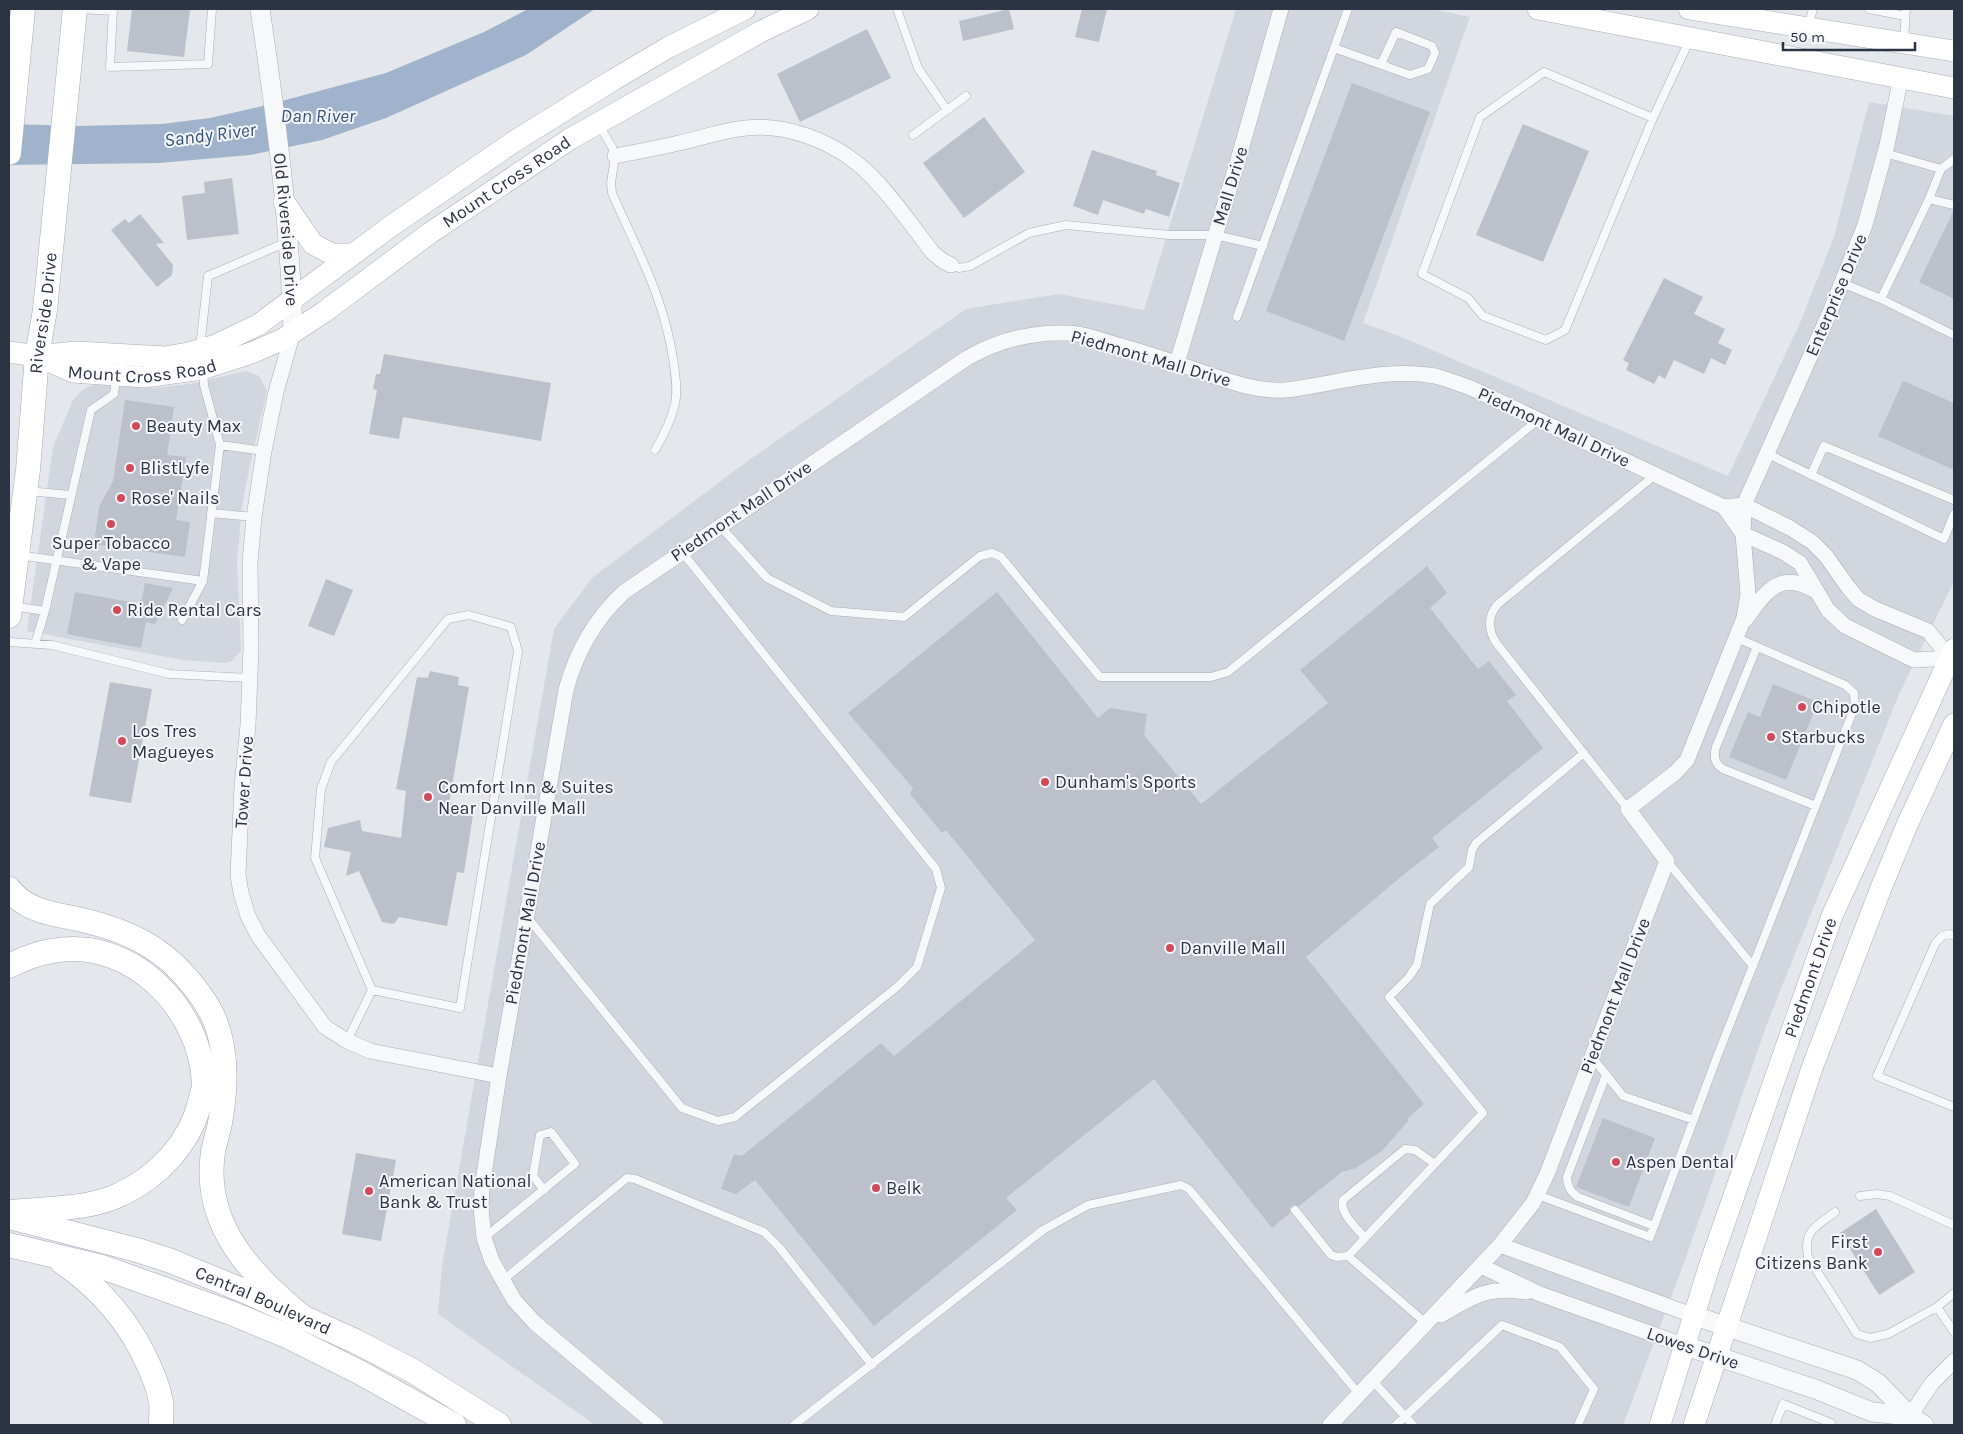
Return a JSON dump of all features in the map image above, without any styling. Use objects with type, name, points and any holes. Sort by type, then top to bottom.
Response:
[{"type":"main road","points":[[9,153],[23,9]]},
{"type":"main road","name":"Riverside Drive","points":[[10,611],[25,490],[37,356],[45,310],[54,227],[75,9]]},
{"type":"main road","name":"Mount Cross Road","points":[[201,359],[216,345],[238,336],[258,324],[353,254],[515,141],[669,47],[744,9]]},
{"type":"main road","name":"Mount Cross Road","points":[[9,352],[37,356],[73,372],[117,365],[144,377],[201,359],[254,352],[293,332],[324,312],[430,233],[570,139],[762,31],[808,9]]},
{"type":"main road","points":[[1538,9],[1954,88]]},
{"type":"main road","points":[[1689,9],[1810,18],[1903,43],[1954,51]]},
{"type":"main road","points":[[284,196],[313,244],[332,254],[353,254]]},
{"type":"main road","name":"Piedmont Drive","points":[[1660,1425],[1713,1254],[1832,916],[1953,655]]},
{"type":"main road","name":"Piedmont Drive","points":[[1694,1425],[1812,1068],[1907,825],[1954,724]]},
{"type":"main road","points":[[9,889],[28,905],[44,913],[93,922],[123,932],[144,942],[166,956],[189,979],[208,1007],[219,1032],[223,1051],[224,1090],[220,1122],[213,1153],[212,1174],[215,1199],[222,1224],[231,1243],[253,1271],[278,1297],[305,1319]]},
{"type":"main road","points":[[9,966],[30,956],[53,950],[76,949],[117,957],[134,966],[154,981],[168,995],[183,1015],[201,1061],[204,1086],[198,1110],[188,1132],[161,1167],[142,1182],[107,1200],[9,1212]]},
{"type":"main road","name":"Central Boulevard","points":[[9,1217],[172,1261],[355,1341],[413,1371],[499,1425]]},
{"type":"main road","name":"Central Boulevard","points":[[9,1245],[102,1267],[230,1312],[289,1337],[361,1373],[454,1425]]},
{"type":"main road","points":[[53,1255],[85,1278],[107,1299],[126,1323],[142,1350],[154,1378],[161,1402],[161,1425]]},
{"type":"street","name":"Old Riverside Drive","points":[[260,9],[284,196],[293,332]]},
{"type":"street","name":"Mall Drive","points":[[1177,363],[1281,9]]},
{"type":"street","name":"Enterprise Drive","points":[[1744,505],[1842,283],[1865,225],[1885,153],[1901,77]]},
{"type":"street","points":[[615,156],[652,150],[739,129],[765,128],[798,134],[826,144],[847,156],[862,168],[878,183],[933,253],[950,265]]},
{"type":"street","name":"Tower Drive","points":[[293,332],[276,392],[264,451],[254,517],[250,562],[250,678],[238,874],[241,894],[248,916],[259,938],[325,1028],[347,1041],[370,1051],[499,1076]]},
{"type":"street","name":"Piedmont Mall Drive","points":[[656,1425],[529,1318],[514,1300],[492,1261],[484,1238],[482,1220],[482,1188],[499,1076],[568,682],[578,655],[598,620],[635,583],[967,358],[1001,343],[1043,334],[1078,334],[1177,363],[1245,386],[1278,391],[1384,375],[1428,375],[1443,378],[1471,388],[1724,507],[1743,534]]},
{"type":"street","points":[[1667,861],[1628,809],[1676,772],[1687,760],[1743,623],[1748,594],[1743,534],[1744,505]]},
{"type":"street","points":[[1724,507],[1744,505],[1798,532],[1812,542],[1826,556],[1858,598],[1875,608],[1928,631],[1953,655]]},
{"type":"street","points":[[1743,534],[1783,552],[1800,563],[1809,575],[1816,592],[1838,621],[1863,636],[1914,660],[1953,655]]},
{"type":"street","points":[[1743,623],[1767,592],[1776,584],[1792,582],[1816,592]]},
{"type":"street","name":"Piedmont Mall Drive","points":[[1330,1425],[1482,1266],[1538,1195],[1548,1174],[1667,861]]},
{"type":"street","name":"Lowes Drive","points":[[1500,1245],[1695,1316],[1857,1370],[1883,1388],[1913,1422]]},
{"type":"street","name":"Lowes Drive","points":[[1482,1266],[1540,1294],[1823,1392],[1872,1412],[1913,1422]]},
{"type":"street","points":[[1426,1323],[1472,1298],[1493,1290],[1511,1290],[1540,1294]]},
{"type":"street","points":[[1913,1422],[1932,1383],[1954,1361]]},
{"type":"lane","points":[[79,9],[113,10],[110,67],[208,64],[212,9]]},
{"type":"lane","points":[[897,9],[918,68],[947,110]]},
{"type":"lane","points":[[1237,317],[1348,9]]},
{"type":"lane","points":[[1870,9],[1906,12],[1903,43]]},
{"type":"lane","points":[[1334,48],[1410,75],[1428,69],[1435,54],[1432,46],[1396,32],[1381,64]]},
{"type":"lane","points":[[1653,118],[1544,72],[1480,117],[1422,274],[1468,298],[1483,316],[1546,340],[1565,330],[1653,118],[1691,37]]},
{"type":"lane","points":[[914,135],[966,96]]},
{"type":"lane","points":[[598,123],[615,156],[611,183],[612,193],[645,262],[666,320],[676,381],[675,402],[667,429],[655,450]]},
{"type":"lane","points":[[1885,153],[1941,168]]},
{"type":"lane","points":[[1881,299],[1929,199],[1941,168],[1954,159]]},
{"type":"lane","points":[[1929,199],[1954,205]]},
{"type":"lane","points":[[950,265],[959,268],[970,266],[1029,233],[1066,225],[1169,236],[1215,235],[1263,246]]},
{"type":"lane","points":[[182,620],[202,581],[220,446],[204,385],[201,359],[208,276],[287,242]]},
{"type":"lane","points":[[1842,283],[1881,299],[1954,335]]},
{"type":"lane","points":[[34,644],[45,611],[70,494],[92,410],[114,394],[117,365]]},
{"type":"lane","points":[[720,526],[767,578],[831,610],[839,611],[904,617],[980,556],[992,553],[1001,557],[1100,677],[1212,677],[1228,672],[1538,420]]},
{"type":"lane","points":[[220,446],[264,451]]},
{"type":"lane","points":[[1811,475],[1824,446],[1954,500]]},
{"type":"lane","points":[[1768,454],[1944,539],[1954,514]]},
{"type":"lane","points":[[1628,809],[1496,644],[1490,629],[1490,617],[1498,604],[1655,475]]},
{"type":"lane","points":[[25,490],[70,494]]},
{"type":"lane","points":[[211,513],[254,517]]},
{"type":"lane","points":[[526,916],[682,1108],[718,1121],[735,1117],[898,986],[917,967],[941,888],[936,870],[682,552]]},
{"type":"lane","points":[[16,555],[202,581]]},
{"type":"lane","points":[[10,611],[45,611]]},
{"type":"lane","points":[[347,1041],[372,990],[315,858],[322,789],[330,762],[448,619],[469,615],[511,627],[518,651],[460,1008],[372,990]]},
{"type":"lane","points":[[1538,1195],[1650,1237],[1753,966],[1855,706],[1854,693],[1846,685],[1737,638]]},
{"type":"lane","points":[[9,642],[52,645],[168,674],[250,678]]},
{"type":"lane","points":[[1757,647],[1716,747],[1714,756],[1716,762],[1723,769],[1816,806]]},
{"type":"lane","points":[[1295,1210],[1331,1255],[1338,1257],[1348,1256],[1483,1113],[1389,998],[1418,965],[1430,904],[1469,867],[1472,850],[1476,843],[1584,754]]},
{"type":"lane","points":[[1667,861],[1753,966]]},
{"type":"lane","points":[[1954,936],[1950,934],[1942,936],[1935,944],[1877,1076],[1954,1108]]},
{"type":"lane","points":[[1592,1057],[1623,1096],[1694,1120]]},
{"type":"lane","points":[[1606,1075],[1567,1177],[1568,1183],[1573,1193],[1578,1196],[1654,1226]]},
{"type":"lane","points":[[484,1238],[544,1190],[575,1164],[551,1132],[540,1135],[533,1176],[544,1190]]},
{"type":"lane","points":[[1365,1238],[1344,1212],[1343,1200],[1404,1150],[1415,1150],[1435,1164]]},
{"type":"lane","points":[[502,1280],[627,1178],[635,1179],[764,1232],[779,1247],[872,1365]]},
{"type":"lane","points":[[794,1425],[1043,1230],[1088,1205],[1182,1185],[1190,1189],[1359,1394]]},
{"type":"lane","points":[[1860,1196],[1877,1194],[1890,1196],[1954,1225]]},
{"type":"lane","points":[[1835,1212],[1809,1233],[1805,1244],[1808,1257],[1858,1334],[1870,1338],[1888,1334],[1936,1307],[1954,1293]]},
{"type":"lane","points":[[1348,1256],[1426,1323]]},
{"type":"lane","points":[[1936,1307],[1954,1332]]},
{"type":"lane","points":[[1396,1425],[1502,1325],[1560,1346],[1594,1389],[1578,1425]]},
{"type":"lane","points":[[1372,1380],[1413,1425]]},
{"type":"lane","points":[[1775,1425],[1783,1404],[1831,1423],[1830,1425]]},
{"type":"shaded area","name":"Danville Mall","points":[[1236,9],[1432,9],[1470,17],[1363,323],[1399,336],[1728,476],[1800,323],[1834,237],[1869,102],[1954,116],[1954,581],[1899,694],[1768,1021],[1685,1260],[1623,1425],[595,1425],[438,1314],[442,1266],[554,629],[592,578],[749,460],[966,309],[1059,294],[1144,310]]},
{"type":"shaded area","points":[[246,371],[259,376],[267,391],[242,506],[237,561],[241,650],[232,661],[225,663],[183,660],[27,631],[53,447],[72,402],[78,394],[85,388],[94,385],[154,388],[190,384]]},
{"type":"water","name":"Dan River","points":[[528,9],[595,9],[526,55],[386,118],[322,140],[250,155],[159,163],[9,165],[9,124],[76,126],[162,124],[210,118],[267,105],[386,73],[484,32]]},
{"type":"building","points":[[132,9],[190,10],[184,57],[127,51]]},
{"type":"building","points":[[1009,9],[1014,29],[963,41],[959,21]]},
{"type":"building","points":[[1082,9],[1107,9],[1099,42],[1075,37]]},
{"type":"building","points":[[867,29],[891,78],[800,122],[777,74]]},
{"type":"building","points":[[1352,83],[1430,112],[1344,341],[1266,311]]},
{"type":"building","points":[[984,117],[1025,172],[964,218],[923,163]]},
{"type":"building","points":[[1523,124],[1589,151],[1543,262],[1476,235]]},
{"type":"building","points":[[1092,150],[1157,171],[1156,175],[1180,183],[1169,217],[1146,209],[1144,214],[1103,200],[1098,215],[1073,206]]},
{"type":"building","points":[[232,178],[239,234],[187,240],[182,196],[205,193],[204,182]]},
{"type":"building","points":[[1954,210],[1954,299],[1919,282]]},
{"type":"building","points":[[140,214],[164,243],[156,244],[173,265],[172,275],[157,287],[111,230],[125,219],[129,223]]},
{"type":"building","points":[[1664,278],[1703,297],[1694,314],[1725,329],[1718,343],[1732,350],[1725,365],[1711,358],[1704,374],[1674,360],[1665,379],[1659,375],[1654,384],[1626,370],[1629,363],[1623,360]]},
{"type":"building","points":[[384,354],[551,383],[541,441],[403,417],[399,439],[369,434],[377,390],[373,389],[376,374],[380,374]]},
{"type":"building","points":[[1903,381],[1954,403],[1954,470],[1878,436]]},
{"type":"building","points":[[125,400],[174,407],[167,455],[186,457],[176,520],[190,522],[185,557],[94,544],[99,507],[113,481]]},
{"type":"building","name":"Danville Mall","points":[[1427,566],[1447,593],[1430,608],[1478,669],[1489,661],[1516,695],[1507,701],[1543,748],[1432,838],[1439,847],[1306,957],[1424,1104],[1407,1119],[1409,1120],[1382,1151],[1356,1168],[1342,1172],[1299,1206],[1292,1205],[1290,1213],[1272,1228],[1154,1079],[1006,1198],[1017,1210],[874,1326],[755,1180],[736,1194],[721,1189],[734,1154],[742,1156],[881,1043],[894,1056],[1035,940],[946,830],[942,833],[910,794],[913,788],[848,713],[997,592],[1098,718],[1110,708],[1147,714],[1144,735],[1201,804],[1328,703],[1300,670]]},
{"type":"building","points":[[326,579],[353,590],[334,636],[308,626]]},
{"type":"building","name":"Ride Rental Cars","points":[[145,583],[173,588],[155,624],[146,622],[141,648],[67,634],[75,592],[141,604]]},
{"type":"building","name":"Comfort Inn & Suites Near Danville Mall","points":[[430,671],[459,677],[458,685],[469,687],[449,803],[474,808],[464,873],[457,872],[447,926],[399,917],[394,924],[382,922],[359,871],[346,876],[351,852],[324,847],[328,828],[360,820],[362,831],[401,838],[406,791],[396,789],[417,677],[428,678]]},
{"type":"building","points":[[110,682],[152,689],[131,803],[89,796]]},
{"type":"building","name":"Starbucks","points":[[1773,684],[1818,702],[1786,780],[1729,757],[1748,712],[1760,717]]},
{"type":"building","name":"Aspen Dental","points":[[1603,1118],[1655,1138],[1629,1207],[1576,1187]]},
{"type":"building","points":[[356,1153],[396,1160],[381,1241],[342,1234]]},
{"type":"building","name":"First Citizens Bank","points":[[1876,1209],[1915,1272],[1879,1295],[1840,1233]]},
{"type":"place","name":"Beauty Max","points":[[136,426]]},
{"type":"place","name":"BlistLyfe","points":[[130,468]]},
{"type":"place","name":"Rose' Nails","points":[[121,498]]},
{"type":"place","name":"Super Tobacco & Vape","points":[[111,524]]},
{"type":"place","name":"Ride Rental Cars","points":[[117,610]]},
{"type":"place","name":"Chipotle","points":[[1802,707]]},
{"type":"place","name":"Starbucks","points":[[1771,737]]},
{"type":"place","name":"Los Tres Magueyes","points":[[122,741]]},
{"type":"place","name":"Dunham's Sports","points":[[1045,782]]},
{"type":"place","name":"Comfort Inn & Suites Near Danville Mall","points":[[428,797]]},
{"type":"place","name":"Danville Mall","points":[[1170,948]]},
{"type":"place","name":"Aspen Dental","points":[[1616,1162]]},
{"type":"place","name":"Belk","points":[[876,1188]]},
{"type":"place","name":"American National Bank & Trust","points":[[369,1191]]},
{"type":"place","name":"First Citizens Bank","points":[[1878,1252]]},
{"type":"water label","name":"Sandy River","points":[[210,135]]}]
